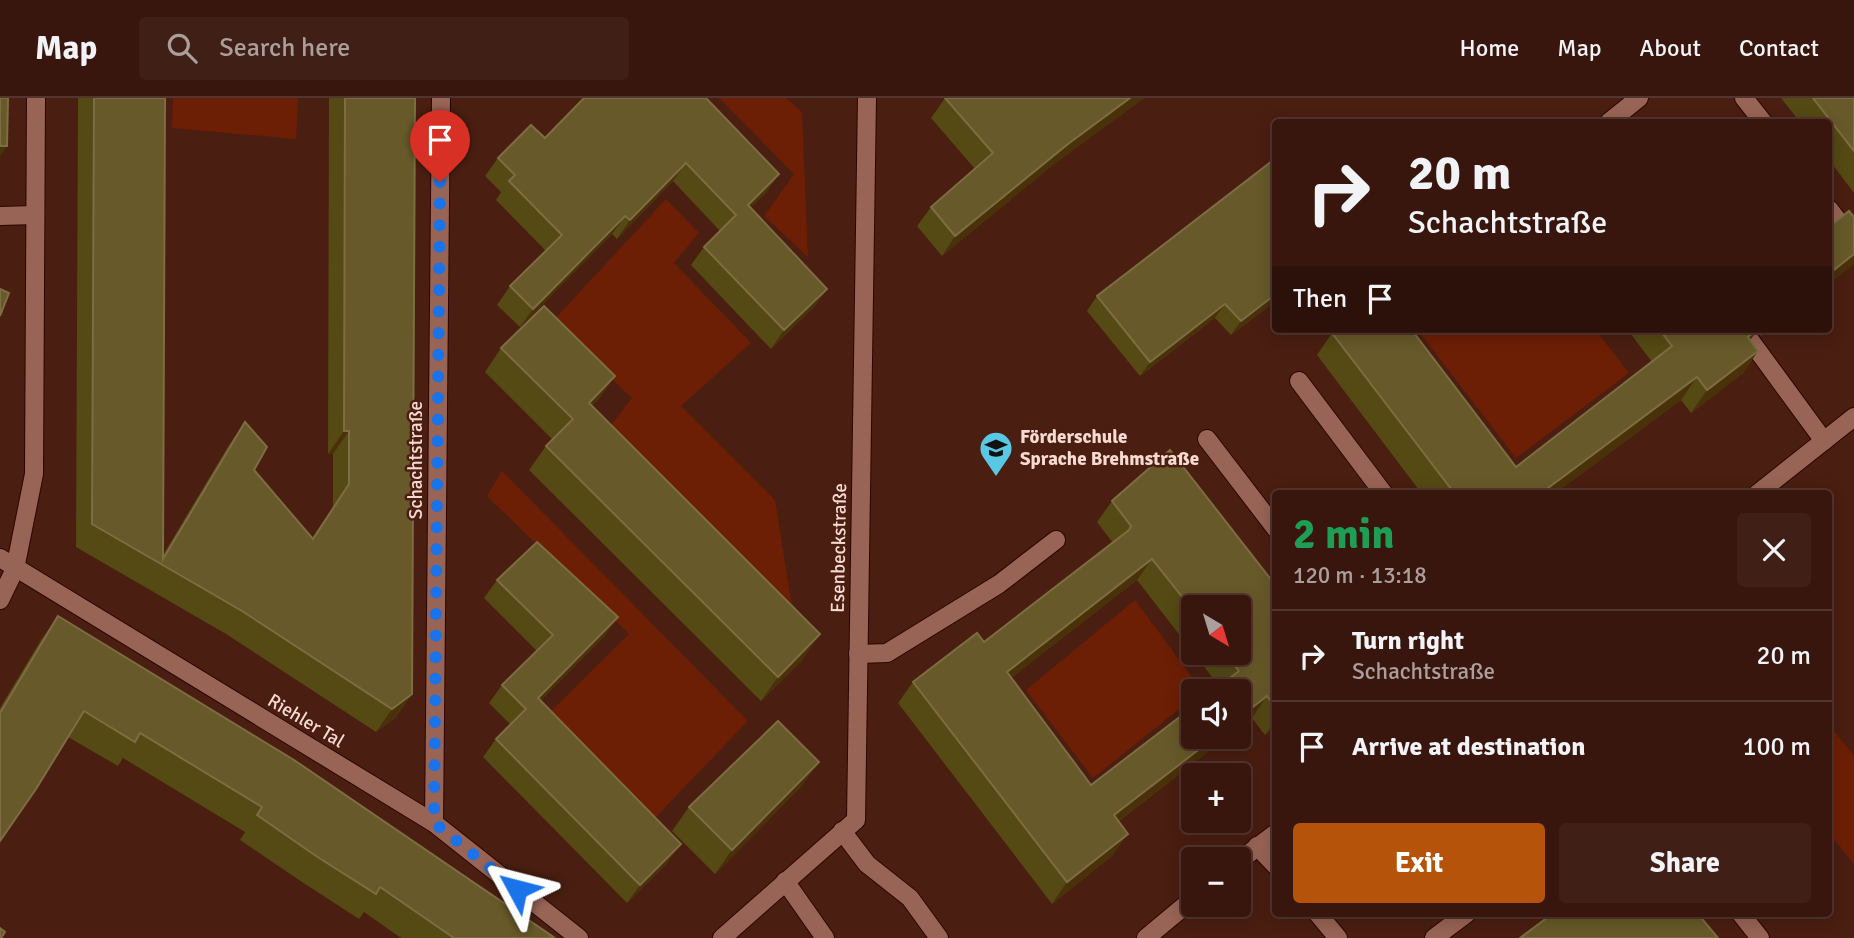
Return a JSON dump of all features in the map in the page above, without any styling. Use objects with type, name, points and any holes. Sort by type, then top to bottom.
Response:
[{"type":"street","points":[[0,600],[15,569],[34,474],[36,98]]},
{"type":"street","name":"Schachtstraße","points":[[434,823],[440,98]]},
{"type":"street","name":"Esenbeckstraße","points":[[722,938],[856,820],[867,98]]},
{"type":"street","points":[[1613,119],[1639,98]]},
{"type":"street","points":[[1744,98],[1761,119]]},
{"type":"street","points":[[1832,213],[1854,242]]},
{"type":"street","points":[[0,216],[35,215]]},
{"type":"street","points":[[1745,333],[1824,441]]},
{"type":"street","points":[[1299,381],[1381,490]]},
{"type":"street","points":[[1762,490],[1854,417]]},
{"type":"street","points":[[1207,439],[1272,524]]},
{"type":"street","points":[[858,654],[887,653],[999,584],[1056,540]]},
{"type":"street","name":"Riehler Tal","points":[[0,558],[434,823],[579,938]]},
{"type":"street","points":[[842,831],[867,864],[910,898],[939,938]]},
{"type":"street","points":[[1251,851],[1272,836]]},
{"type":"street","points":[[1257,846],[1272,862]]},
{"type":"street","points":[[786,881],[825,938]]},
{"type":"street","points":[[1146,938],[1181,909]]},
{"type":"street","points":[[1320,917],[1338,938]]},
{"type":"street","points":[[1434,938],[1462,917]]},
{"type":"street","points":[[1743,917],[1760,938]]},
{"type":"shaded area","points":[[173,98],[298,98],[296,139],[172,128]]},
{"type":"shaded area","points":[[719,98],[786,98],[802,112],[808,257],[764,216],[794,174]]},
{"type":"shaded area","points":[[666,199],[699,233],[674,263],[751,343],[681,406],[775,500],[794,619],[607,430],[632,398],[551,323]]},
{"type":"shaded area","points":[[1420,333],[1598,333],[1629,373],[1516,458]]},
{"type":"shaded area","points":[[502,471],[748,721],[655,818],[548,714],[629,634],[487,496]]},
{"type":"shaded area","points":[[1135,600],[1193,679],[1181,679],[1181,708],[1093,778],[1026,690]]},
{"type":"shaded area","points":[[1832,729],[1854,756],[1854,864],[1832,837]]},
{"type":"building","points":[[0,98],[8,98],[7,146],[0,146]]},
{"type":"building","points":[[94,98],[165,98],[163,559],[245,422],[267,447],[254,470],[313,539],[349,484],[349,431],[344,431],[345,98],[415,98],[412,694],[392,709],[242,611],[92,524]]},
{"type":"building","points":[[584,98],[706,98],[779,174],[748,205],[827,289],[784,330],[704,247],[736,215],[686,163],[630,220],[625,216],[533,309],[510,286],[562,235],[509,181],[515,175],[498,158],[531,125],[545,138]]},
{"type":"building","points":[[945,98],[1130,98],[1068,144],[955,236],[931,207],[993,153]]},
{"type":"building","points":[[1813,98],[1854,98],[1854,151],[1832,119]]},
{"type":"building","points":[[1272,161],[1272,297],[1241,321],[1225,304],[1150,362],[1097,296]]},
{"type":"building","points":[[1849,211],[1854,217],[1854,254],[1832,272],[1832,225]]},
{"type":"building","points":[[0,289],[9,293],[0,316]]},
{"type":"building","points":[[544,306],[615,376],[589,403],[820,634],[778,677],[546,446],[573,419],[501,348]]},
{"type":"building","points":[[1332,333],[1414,333],[1516,467],[1672,346],[1662,333],[1753,333],[1748,337],[1758,351],[1707,390],[1697,377],[1545,490],[1452,490]]},
{"type":"building","points":[[1170,450],[1272,581],[1272,703],[1267,696],[1251,709],[1251,679],[1229,679],[1239,671],[1234,665],[1251,665],[1251,595],[1181,596],[1152,559],[1007,672],[1091,785],[1181,716],[1181,749],[1199,749],[1114,815],[1128,834],[1067,882],[913,682],[977,633],[984,642],[1131,526],[1112,501]]},
{"type":"building","points":[[537,542],[618,617],[538,698],[681,844],[640,885],[496,739],[526,709],[502,685],[553,635],[497,580]]},
{"type":"building","points":[[58,616],[294,760],[555,938],[454,938],[380,887],[376,894],[316,856],[257,815],[262,807],[140,733],[135,742],[84,711],[0,841],[0,713]]},
{"type":"building","points":[[778,721],[819,762],[732,850],[689,807]]},
{"type":"building","points":[[1548,917],[1700,917],[1718,938],[1520,938]]},
{"type":"place","name":"Förderschule Sprache Brehmstraße","points":[[996,478]]},
{"type":"route","points":[[440,182],[434,823],[517,889]]}]
